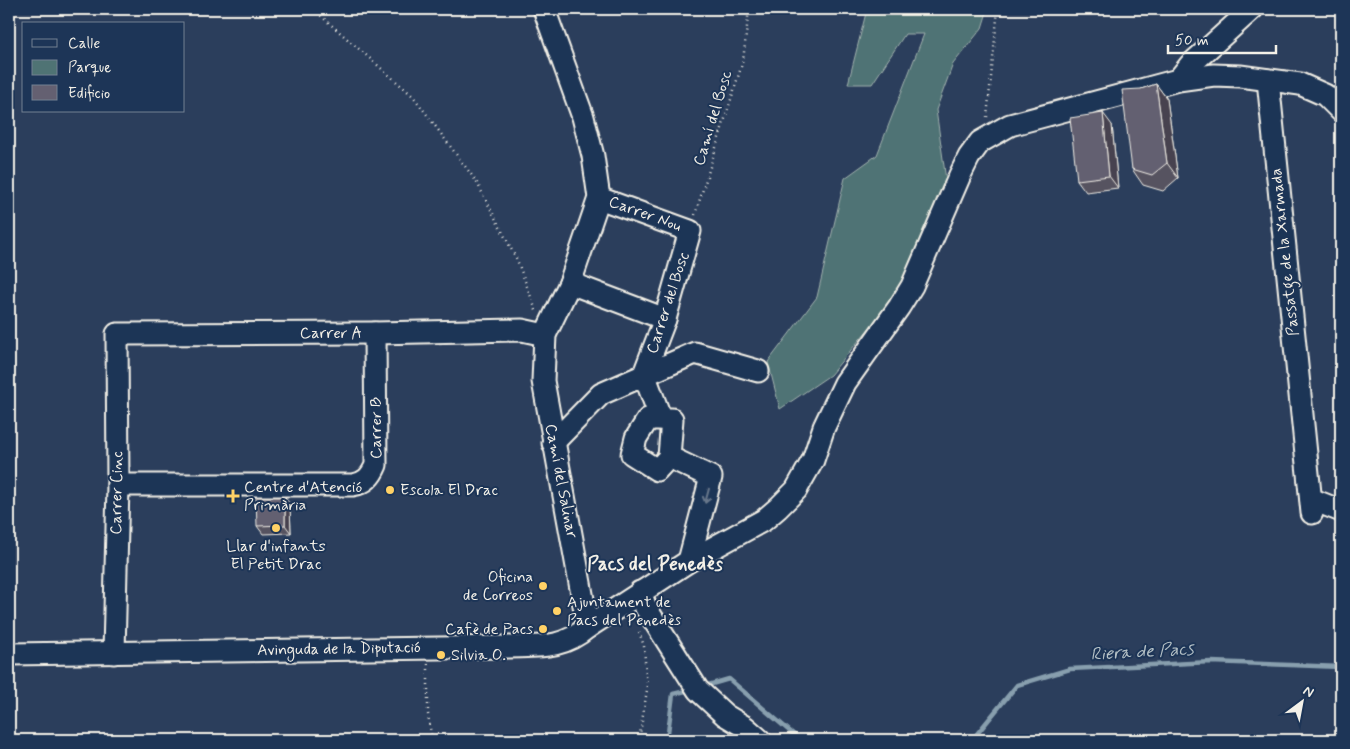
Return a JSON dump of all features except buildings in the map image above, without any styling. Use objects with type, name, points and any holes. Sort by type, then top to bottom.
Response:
[{"type":"street","points":[[544,9],[583,117],[593,156],[599,198],[570,284],[545,335]]},
{"type":"street","points":[[1178,80],[1190,65],[1252,9]]},
{"type":"street","points":[[980,142],[1010,125],[1178,80],[1214,75],[1240,76],[1300,84],[1312,88],[1325,96],[1341,111]]},
{"type":"street","name":"Passatge de la Xarmada","points":[[1268,80],[1312,506],[1341,511]]},
{"type":"street","name":"Avinguda de la Diputació","points":[[9,654],[548,646],[576,636],[689,561],[764,520],[796,490],[813,460],[824,427],[845,383],[912,286],[960,175],[969,156],[980,142]]},
{"type":"street","name":"Carrer Nou","points":[[599,198],[690,231]]},
{"type":"street","name":"Carrer del Bosc","points":[[644,374],[665,319],[690,231]]},
{"type":"street","points":[[570,284],[665,319]]},
{"type":"street","name":"Carrer A","points":[[117,334],[375,333],[522,330],[545,335]]},
{"type":"street","name":"Carrer B","points":[[118,484],[353,485],[366,480],[373,473],[376,466],[375,333]]},
{"type":"street","name":"Carrer Cinc","points":[[114,653],[118,484],[117,334]]},
{"type":"street","name":"Camí del Salinar","points":[[545,335],[543,381],[588,627]]},
{"type":"street","points":[[553,443],[601,394],[695,353],[758,371]]},
{"type":"street","points":[[644,374],[661,419]]},
{"type":"street","points":[[648,419],[672,419],[669,457],[657,470],[632,454],[636,438],[648,419]]},
{"type":"street","points":[[669,457],[712,477],[689,561]]},
{"type":"street","points":[[640,592],[646,608],[698,690],[725,715],[745,727],[760,740]]},
{"type":"path","points":[[313,9],[413,96],[476,181],[517,260],[545,335]]},
{"type":"path","name":"Camí del Bosc","points":[[690,231],[743,61],[749,9]]},
{"type":"path","points":[[980,142],[988,114],[998,9]]},
{"type":"path","points":[[637,628],[644,646],[648,690],[639,740]]},
{"type":"path","points":[[428,648],[428,714],[432,740]]},
{"type":"green space","points":[[867,9],[988,9],[982,28],[953,64],[936,110],[946,180],[906,284],[830,375],[780,409],[768,362],[817,297],[845,178],[877,155],[924,34],[905,34],[872,84],[848,84]]},
{"type":"waterway","name":"Riera de Pacs","points":[[972,740],[1017,685],[1070,669],[1211,662],[1341,667]]},
{"type":"waterway","name":"Riera de Pacs","points":[[705,686],[729,679],[800,740]]},
{"type":"waterway","name":"Riera de Pacs","points":[[667,740],[673,694],[690,690]]},
{"type":"place","name":"Escola El Drac","points":[[390,490]]},
{"type":"place","name":"Centre d'Atenció Primària","points":[[233,496]]},
{"type":"place","name":"Llar d'infants El Petit Drac","points":[[276,528]]},
{"type":"place","name":"Oficina de Correos","points":[[543,586]]},
{"type":"place","name":"Ajuntament de Pacs del Penedès","points":[[557,611]]},
{"type":"place","name":"Cafè de Pacs","points":[[543,629]]},
{"type":"place","name":"Silvia O.","points":[[441,655]]},
{"type":"district","name":"Pacs del Penedès","points":[[655,564]]}]
